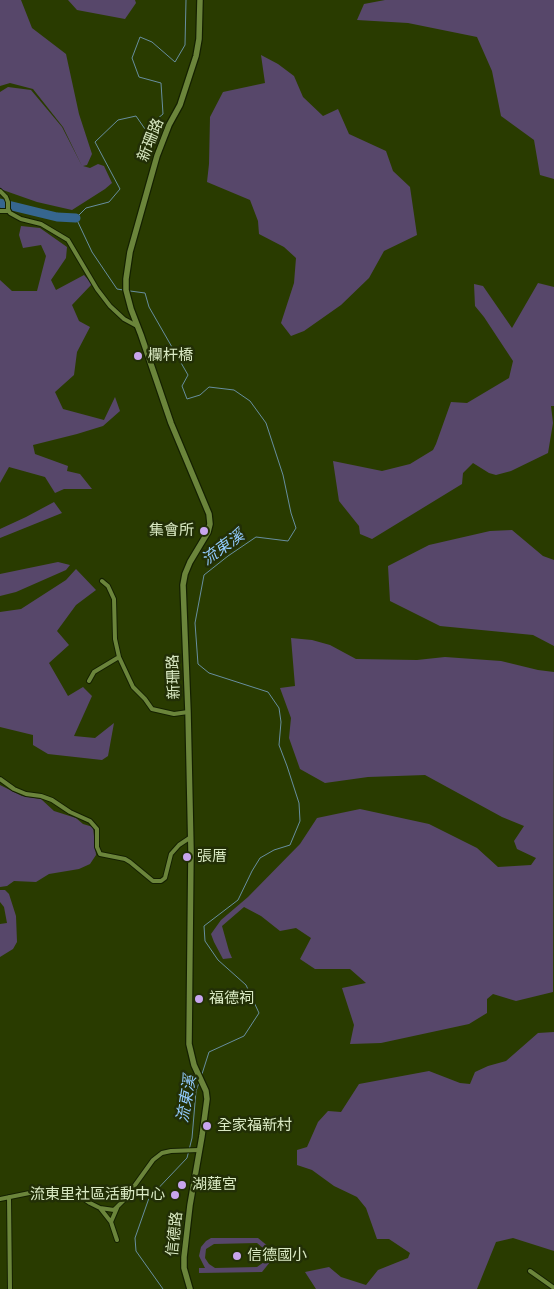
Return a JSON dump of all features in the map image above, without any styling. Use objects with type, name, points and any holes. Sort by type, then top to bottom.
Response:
[{"type":"street","name":"新珊路","points":[[200,0],[199,39],[196,56],[180,105],[169,125],[157,156],[130,252],[126,290],[171,423],[210,514],[208,532],[190,562],[182,586],[191,837],[189,1044],[194,1065],[206,1091]]},
{"type":"street","points":[[0,191],[6,197],[8,211]]},
{"type":"street","points":[[0,211],[8,211],[21,219],[41,224],[68,240],[97,289],[110,306],[124,320],[137,326]]},
{"type":"street","points":[[102,581],[108,586],[114,599],[115,639],[119,657],[133,686],[152,709],[174,714],[188,712]]},
{"type":"street","points":[[89,680],[94,672],[119,657]]},
{"type":"street","points":[[0,779],[26,794],[52,800],[70,812],[90,821],[97,829],[97,847],[100,854],[130,862],[153,881],[161,881],[165,878],[171,854],[191,837]]},
{"type":"street","name":"信德路","points":[[190,1289],[184,1268],[184,1257],[197,1150],[207,1099],[206,1091]]},
{"type":"street","points":[[111,1222],[117,1208],[153,1160],[162,1152],[197,1150]]},
{"type":"street","points":[[0,1199],[54,1188],[74,1192],[100,1208],[114,1210],[117,1208]]},
{"type":"street","points":[[9,1197],[10,1289]]},
{"type":"street","points":[[100,1208],[111,1222],[117,1240]]},
{"type":"street","points":[[530,1272],[554,1288]]},
{"type":"shaded area","points":[[0,0],[21,0],[32,28],[66,54],[79,114],[92,154],[87,165],[83,166],[90,168],[98,164],[104,166],[112,183],[72,210],[37,202],[0,189],[0,92],[8,87],[31,90],[62,127],[82,166],[63,127],[33,89],[10,83],[0,86]]},
{"type":"shaded area","points":[[68,0],[135,0],[136,3],[125,19],[77,10]]},
{"type":"shaded area","points":[[385,0],[554,0],[554,179],[540,175],[534,140],[501,116],[492,71],[477,37],[408,23],[357,20],[364,4]]},
{"type":"shaded area","points":[[261,55],[278,64],[294,76],[303,97],[323,116],[338,109],[349,134],[386,151],[393,171],[410,187],[417,235],[384,251],[369,278],[341,305],[304,331],[291,336],[281,323],[294,283],[296,258],[284,247],[259,234],[258,221],[250,200],[207,182],[210,117],[223,92],[265,83]]},
{"type":"shaded area","points":[[21,226],[40,228],[67,247],[66,258],[51,280],[56,290],[84,275],[92,284],[72,305],[79,321],[90,327],[77,352],[74,375],[55,392],[63,409],[104,420],[115,397],[120,411],[103,426],[33,445],[35,454],[68,466],[67,471],[80,474],[92,489],[64,489],[55,493],[45,477],[9,467],[0,483],[0,280],[12,291],[37,291],[46,256],[41,245],[23,248],[19,235]]},
{"type":"shaded area","points":[[538,283],[554,287],[554,406],[551,406],[553,423],[548,453],[511,471],[496,475],[473,463],[463,473],[462,484],[372,539],[360,534],[359,526],[339,501],[333,461],[382,471],[410,464],[433,450],[451,402],[467,403],[509,378],[513,361],[475,306],[474,284],[483,286],[512,328]]},
{"type":"shaded area","points":[[54,502],[62,513],[0,538],[0,529]]},
{"type":"shaded area","points":[[512,530],[543,556],[554,560],[554,646],[533,635],[440,626],[390,601],[388,566],[429,545],[490,531]]},
{"type":"shaded area","points":[[58,562],[70,565],[66,570],[16,592],[0,596],[0,574]]},
{"type":"shaded area","points":[[76,569],[96,590],[76,605],[57,631],[69,645],[49,663],[68,696],[83,687],[92,696],[74,736],[95,738],[114,723],[108,756],[102,760],[48,754],[33,745],[33,735],[0,727],[0,612],[21,609],[66,580]]},
{"type":"shaded area","points":[[291,638],[312,640],[330,645],[356,659],[417,660],[445,657],[501,661],[554,672],[553,992],[516,1001],[493,994],[487,999],[487,1013],[469,1024],[381,1043],[350,1044],[354,1025],[342,988],[366,983],[350,969],[315,969],[300,959],[311,938],[296,928],[280,931],[261,916],[244,907],[222,926],[232,958],[223,959],[211,934],[221,920],[248,897],[300,844],[317,818],[360,809],[429,824],[477,848],[498,867],[531,865],[536,858],[517,849],[514,841],[524,826],[502,817],[425,775],[368,777],[325,783],[300,769],[289,738],[291,718],[280,688],[295,686]]},
{"type":"shaded area","points":[[0,785],[22,796],[41,799],[54,811],[76,818],[83,824],[93,827],[96,855],[90,864],[79,869],[49,874],[36,882],[14,881],[7,886],[0,887]]},
{"type":"shaded area","points":[[0,890],[5,890],[9,894],[16,916],[17,942],[13,949],[0,957],[0,924],[7,923],[4,907],[0,902]]},
{"type":"shaded area","points":[[554,1032],[554,1251],[513,1238],[496,1242],[477,1289],[316,1289],[305,1272],[329,1267],[341,1277],[366,1285],[378,1270],[408,1258],[410,1253],[389,1239],[377,1239],[366,1208],[357,1197],[334,1186],[312,1170],[297,1165],[297,1150],[307,1147],[318,1122],[328,1111],[341,1112],[359,1084],[429,1071],[460,1083],[470,1084],[475,1072],[506,1061],[538,1033]]},
{"type":"shaded area","points":[[211,1238],[258,1238],[269,1247],[271,1253],[270,1262],[262,1272],[199,1273],[199,1268],[205,1268],[199,1256],[201,1247]],"holes":[[[257,1243],[266,1254],[264,1262],[257,1267],[215,1268],[205,1258],[206,1249],[214,1244]]]},
{"type":"waterway","name":"流東溪","points":[[123,290],[117,289],[92,252],[76,218],[86,208],[109,202],[120,189],[95,142],[118,120],[136,116],[145,129],[163,114],[161,83],[139,77],[132,58],[140,37],[152,42],[175,62],[185,45],[186,0]]},
{"type":"waterway","points":[[0,203],[57,217],[76,218]]},
{"type":"waterway","name":"流東溪","points":[[130,291],[145,293],[149,307],[188,375],[182,386],[187,399],[200,395],[209,387],[234,390],[250,401],[266,423],[283,475],[296,528],[288,541],[256,537],[204,575],[195,623],[198,664],[209,673],[268,692],[279,708],[281,722],[279,745],[299,803],[300,821],[290,845],[274,850],[260,858],[238,900],[204,926],[205,941],[218,960],[246,985],[259,1013],[244,1036],[209,1052],[202,1074]]},
{"type":"waterway","name":"流東溪","points":[[163,1289],[136,1251],[135,1238],[149,1198],[187,1158],[192,1138],[196,1091],[199,1083]]},
{"type":"place","name":"欄杆橋","points":[[138,356]]},
{"type":"place","name":"集會所","points":[[204,531]]},
{"type":"place","name":"張厝","points":[[187,857]]},
{"type":"place","name":"福德祠","points":[[199,999]]},
{"type":"place","name":"全家福新村","points":[[207,1126]]},
{"type":"place","name":"湖蓮宮","points":[[182,1185]]},
{"type":"place","name":"流東里社區活動中心","points":[[175,1195]]},
{"type":"place","name":"信德國小","points":[[237,1256]]}]
